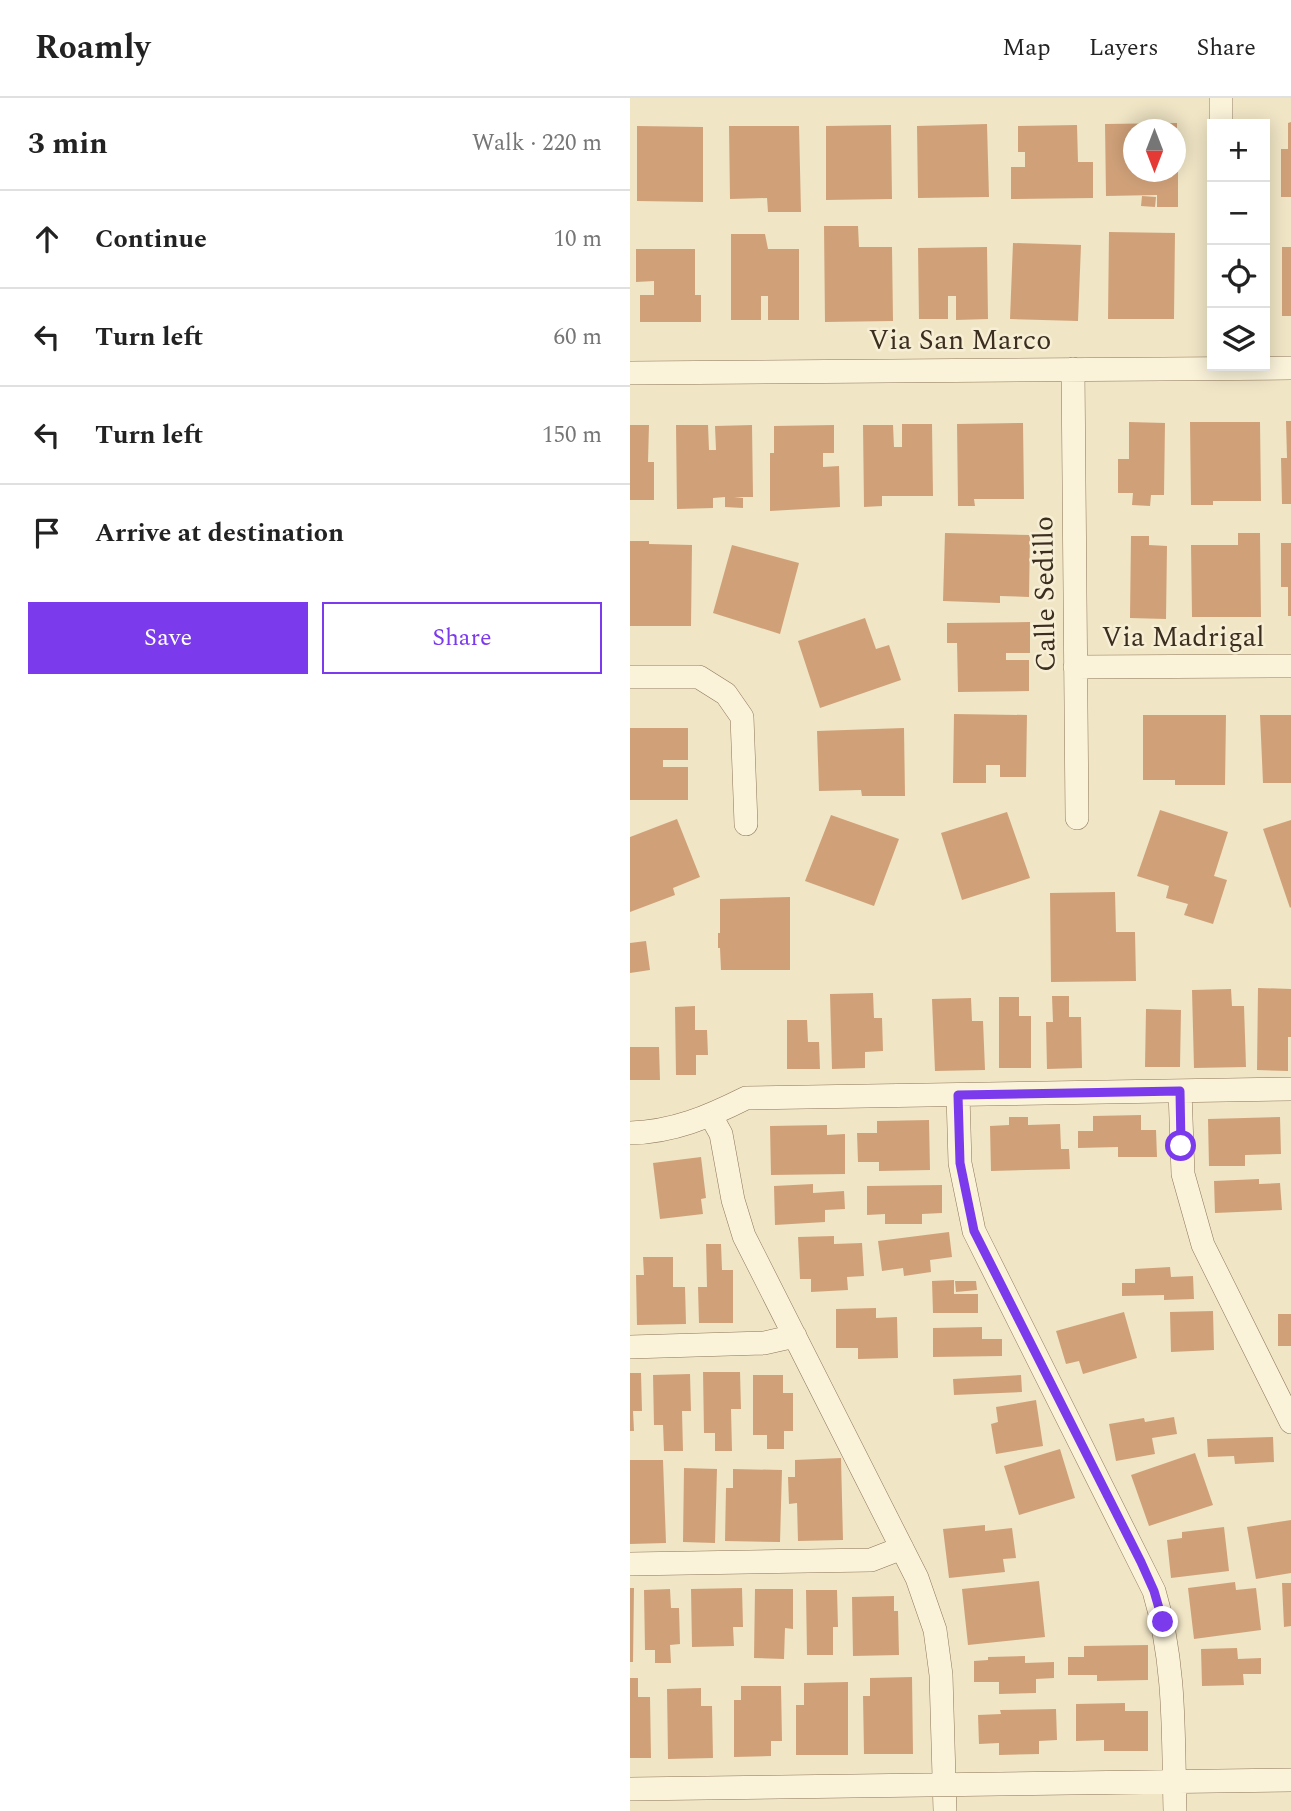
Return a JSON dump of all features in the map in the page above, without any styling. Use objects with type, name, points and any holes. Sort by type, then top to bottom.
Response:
[{"type":"street","points":[[1221,98],[1221,119]]},
{"type":"street","name":"Via San Marco","points":[[630,373],[1207,367]]},
{"type":"street","name":"Via San Marco","points":[[1270,368],[1291,368]]},
{"type":"street","name":"Calle Sedillo","points":[[1073,369],[1077,818]]},
{"type":"street","name":"Via Madrigal","points":[[1075,667],[1291,666]]},
{"type":"street","points":[[630,677],[699,677],[726,694],[742,717],[746,824]]},
{"type":"street","points":[[630,1133],[656,1132],[710,1116],[746,1098],[1291,1089]]},
{"type":"street","points":[[1180,1091],[1184,1174],[1203,1245],[1291,1422]]},
{"type":"street","points":[[958,1095],[960,1163],[974,1231],[1154,1591],[1163,1622],[1171,1668],[1175,1811]]},
{"type":"street","points":[[710,1116],[721,1134],[733,1200],[744,1236],[917,1578],[935,1630],[941,1675],[944,1811]]},
{"type":"street","points":[[630,1347],[764,1343],[795,1336]]},
{"type":"street","points":[[630,1563],[871,1560],[902,1548]]},
{"type":"street","points":[[630,1789],[1291,1780]]},
{"type":"building","points":[[1291,122],[1291,197],[1281,197],[1281,149],[1288,149],[1288,123]]},
{"type":"building","points":[[987,124],[989,197],[918,198],[917,126]]},
{"type":"building","points":[[1105,124],[1123,124],[1123,182],[1178,182],[1178,207],[1157,207],[1157,195],[1106,196]]},
{"type":"building","points":[[891,125],[892,199],[826,200],[826,126]]},
{"type":"building","points":[[1077,125],[1078,162],[1093,162],[1093,198],[1011,199],[1011,167],[1025,167],[1025,152],[1018,152],[1018,126]]},
{"type":"building","points":[[637,126],[703,127],[703,202],[637,201]]},
{"type":"building","points":[[729,126],[799,126],[801,212],[768,212],[767,198],[730,199]]},
{"type":"building","points":[[1142,196],[1156,197],[1155,207],[1141,206]]},
{"type":"building","points":[[824,226],[858,226],[859,247],[892,247],[893,321],[825,322]]},
{"type":"building","points":[[1109,232],[1175,233],[1174,319],[1108,319]]},
{"type":"building","points":[[731,234],[765,234],[768,249],[799,249],[799,320],[768,320],[768,296],[761,296],[761,320],[731,320]]},
{"type":"building","points":[[1013,243],[1081,245],[1078,321],[1010,319]]},
{"type":"building","points":[[987,247],[988,319],[956,320],[956,296],[948,296],[948,319],[919,319],[918,248]]},
{"type":"building","points":[[1282,247],[1291,247],[1291,316],[1282,316]]},
{"type":"building","points":[[636,249],[695,249],[695,295],[701,295],[701,322],[640,322],[640,295],[654,295],[654,281],[636,282]]},
{"type":"building","points":[[1286,421],[1291,421],[1291,504],[1282,504],[1281,458],[1287,458]]},
{"type":"building","points":[[1129,422],[1165,423],[1164,495],[1151,495],[1150,506],[1132,505],[1133,493],[1118,493],[1118,459],[1129,459]]},
{"type":"building","points":[[1190,422],[1260,422],[1261,501],[1213,501],[1213,505],[1191,505]]},
{"type":"building","points":[[1023,423],[1024,499],[974,499],[975,506],[958,506],[957,424]]},
{"type":"building","points":[[902,424],[932,424],[933,496],[882,496],[882,506],[864,507],[863,425],[893,425],[894,447],[902,447]]},
{"type":"building","points":[[630,425],[649,425],[648,462],[654,462],[654,500],[630,500]]},
{"type":"building","points":[[676,425],[708,425],[709,450],[716,450],[715,426],[752,425],[753,497],[734,497],[743,498],[743,508],[725,507],[725,497],[713,498],[713,508],[677,509]]},
{"type":"building","points":[[834,425],[834,453],[823,453],[823,467],[839,466],[840,507],[770,511],[770,453],[774,453],[774,426]]},
{"type":"building","points":[[945,533],[1030,535],[1029,597],[1000,596],[1000,603],[943,601]]},
{"type":"building","points":[[1238,533],[1260,533],[1261,617],[1192,617],[1191,545],[1238,545]]},
{"type":"building","points":[[1131,536],[1149,536],[1149,545],[1167,546],[1166,619],[1130,618]]},
{"type":"building","points":[[630,541],[692,545],[691,626],[630,626]]},
{"type":"building","points":[[1281,543],[1291,543],[1291,616],[1288,616],[1288,587],[1281,587]]},
{"type":"building","points":[[732,545],[799,563],[780,634],[713,613]]},
{"type":"building","points":[[865,618],[876,649],[889,645],[901,680],[820,708],[798,641]]},
{"type":"building","points":[[1030,622],[1030,653],[1006,653],[1006,660],[1029,660],[1029,691],[958,692],[957,643],[947,643],[947,623]]},
{"type":"building","points":[[954,714],[1027,715],[1026,777],[1000,777],[1000,765],[986,765],[986,783],[953,783]]},
{"type":"building","points":[[1143,715],[1226,715],[1225,785],[1175,785],[1175,780],[1143,780]]},
{"type":"building","points":[[1260,715],[1291,715],[1291,783],[1263,783]]},
{"type":"building","points":[[630,728],[688,728],[688,760],[663,760],[663,767],[688,767],[688,800],[630,800]]},
{"type":"building","points":[[904,728],[905,796],[862,796],[861,790],[819,791],[817,731]]},
{"type":"building","points":[[1160,810],[1228,832],[1214,876],[1227,880],[1213,924],[1184,915],[1188,904],[1166,898],[1169,886],[1137,876]]},
{"type":"building","points":[[1007,812],[1030,878],[962,900],[941,833]]},
{"type":"building","points":[[831,815],[899,839],[874,906],[805,881]]},
{"type":"building","points":[[677,819],[700,877],[673,888],[675,895],[630,912],[630,837]]},
{"type":"building","points":[[1291,820],[1291,907],[1290,908],[1263,829]]},
{"type":"building","points":[[1115,892],[1116,932],[1135,932],[1136,981],[1051,982],[1050,893]]},
{"type":"building","points":[[790,897],[790,970],[721,970],[718,948],[720,899]]},
{"type":"building","points":[[646,941],[650,970],[630,973],[630,943]]},
{"type":"building","points":[[1258,988],[1291,989],[1288,1071],[1257,1070]]},
{"type":"building","points":[[1231,989],[1232,1006],[1244,1006],[1246,1067],[1194,1068],[1192,990]]},
{"type":"building","points":[[873,993],[874,1018],[882,1018],[883,1051],[865,1052],[865,1068],[832,1069],[830,994]]},
{"type":"building","points":[[1052,996],[1069,996],[1069,1017],[1081,1017],[1082,1068],[1047,1069],[1046,1022],[1053,1022]]},
{"type":"building","points":[[999,997],[1019,997],[1019,1016],[1031,1016],[1031,1068],[999,1068]]},
{"type":"building","points":[[971,998],[972,1021],[983,1021],[985,1070],[935,1071],[932,999]]},
{"type":"building","points":[[695,1006],[695,1030],[707,1030],[708,1055],[696,1055],[696,1075],[676,1075],[675,1007]]},
{"type":"building","points":[[1146,1009],[1181,1010],[1180,1067],[1145,1067]]},
{"type":"building","points":[[787,1020],[807,1020],[808,1042],[819,1042],[820,1069],[787,1069]]},
{"type":"building","points":[[630,1047],[659,1047],[660,1080],[630,1080]]},
{"type":"building","points":[[1141,1115],[1141,1130],[1156,1130],[1157,1157],[1118,1157],[1118,1147],[1078,1148],[1078,1131],[1093,1131],[1093,1116]]},
{"type":"building","points":[[1009,1117],[1028,1117],[1028,1125],[1060,1124],[1061,1149],[1069,1149],[1070,1169],[991,1171],[990,1126],[1009,1125]]},
{"type":"building","points":[[1280,1117],[1281,1154],[1245,1155],[1245,1166],[1209,1166],[1208,1119]]},
{"type":"building","points":[[929,1120],[930,1170],[879,1171],[879,1162],[858,1162],[857,1133],[877,1133],[877,1121]]},
{"type":"building","points":[[827,1125],[827,1135],[845,1134],[845,1174],[771,1175],[770,1126]]},
{"type":"building","points":[[701,1157],[706,1198],[701,1199],[703,1214],[660,1219],[653,1163]]},
{"type":"building","points":[[1259,1179],[1259,1184],[1280,1183],[1282,1210],[1215,1213],[1214,1181]]},
{"type":"building","points":[[813,1184],[813,1193],[844,1191],[845,1209],[825,1210],[825,1222],[775,1225],[774,1186]]},
{"type":"building","points":[[942,1185],[942,1213],[922,1214],[922,1224],[885,1224],[885,1214],[867,1215],[867,1186]]},
{"type":"building","points":[[949,1232],[952,1257],[930,1260],[931,1272],[904,1276],[903,1268],[882,1271],[878,1241]]},
{"type":"building","points":[[834,1236],[834,1244],[862,1243],[864,1276],[847,1277],[848,1290],[811,1292],[811,1279],[800,1279],[798,1237]]},
{"type":"building","points":[[706,1244],[721,1244],[722,1270],[733,1270],[733,1323],[699,1323],[698,1287],[707,1287]]},
{"type":"building","points":[[643,1257],[673,1257],[673,1287],[685,1287],[686,1324],[637,1325],[636,1275],[644,1275]]},
{"type":"building","points":[[1170,1267],[1171,1277],[1193,1276],[1194,1299],[1164,1300],[1164,1295],[1122,1296],[1122,1283],[1135,1283],[1135,1269]]},
{"type":"building","points":[[954,1280],[954,1294],[978,1294],[978,1313],[933,1313],[932,1281]]},
{"type":"building","points":[[955,1281],[976,1281],[977,1290],[956,1292]]},
{"type":"building","points":[[876,1308],[876,1318],[897,1317],[898,1358],[858,1359],[858,1348],[836,1348],[836,1309]]},
{"type":"building","points":[[1213,1311],[1214,1350],[1171,1352],[1170,1312]]},
{"type":"building","points":[[1124,1312],[1137,1358],[1083,1374],[1079,1361],[1066,1364],[1056,1331]]},
{"type":"building","points":[[1278,1314],[1291,1314],[1291,1346],[1278,1346]]},
{"type":"building","points":[[982,1327],[982,1339],[1002,1339],[1002,1356],[933,1357],[933,1328]]},
{"type":"building","points":[[703,1372],[740,1372],[741,1409],[731,1409],[732,1451],[715,1451],[715,1433],[704,1433]]},
{"type":"building","points":[[630,1373],[641,1373],[642,1411],[633,1411],[634,1431],[630,1431]]},
{"type":"building","points":[[690,1374],[691,1411],[682,1411],[683,1451],[664,1451],[663,1425],[654,1425],[653,1375]]},
{"type":"building","points":[[753,1375],[783,1375],[783,1393],[793,1393],[793,1431],[784,1431],[784,1449],[767,1449],[767,1435],[753,1435]]},
{"type":"building","points":[[1021,1375],[1022,1392],[954,1395],[953,1379]]},
{"type":"building","points":[[1036,1400],[1043,1446],[996,1454],[991,1424],[998,1422],[996,1407]]},
{"type":"building","points":[[1174,1417],[1177,1434],[1152,1438],[1155,1454],[1116,1461],[1109,1424],[1144,1418],[1145,1422]]},
{"type":"building","points":[[1273,1437],[1274,1462],[1235,1464],[1234,1456],[1208,1457],[1207,1439]]},
{"type":"building","points":[[1060,1449],[1075,1498],[1019,1515],[1004,1466]]},
{"type":"building","points":[[1195,1453],[1213,1505],[1149,1526],[1131,1475]]},
{"type":"building","points":[[841,1458],[843,1540],[798,1541],[797,1503],[789,1504],[788,1477],[795,1477],[795,1460]]},
{"type":"building","points":[[630,1460],[663,1460],[666,1543],[630,1544]]},
{"type":"building","points":[[684,1468],[717,1469],[715,1543],[683,1542]]},
{"type":"building","points":[[733,1469],[782,1470],[780,1542],[725,1541],[726,1488],[733,1488]]},
{"type":"building","points":[[1291,1520],[1291,1573],[1256,1579],[1247,1527]]},
{"type":"building","points":[[985,1525],[985,1531],[1012,1528],[1016,1558],[1003,1559],[1005,1572],[949,1578],[943,1529]]},
{"type":"building","points":[[1224,1527],[1229,1571],[1171,1578],[1167,1540],[1182,1538],[1182,1532]]},
{"type":"building","points":[[1039,1581],[1045,1637],[968,1645],[962,1589]]},
{"type":"building","points":[[1235,1582],[1236,1590],[1256,1588],[1261,1630],[1194,1639],[1188,1588]]},
{"type":"building","points":[[1282,1583],[1291,1583],[1291,1626],[1284,1627]]},
{"type":"building","points":[[630,1588],[634,1588],[633,1662],[630,1662]]},
{"type":"building","points":[[742,1588],[743,1627],[733,1627],[734,1646],[692,1647],[691,1589]]},
{"type":"building","points":[[670,1589],[671,1608],[679,1608],[680,1644],[670,1645],[671,1663],[655,1663],[655,1650],[645,1650],[644,1590]]},
{"type":"building","points":[[755,1589],[793,1589],[793,1629],[785,1628],[784,1659],[754,1658]]},
{"type":"building","points":[[806,1590],[837,1590],[838,1627],[833,1627],[833,1655],[807,1655]]},
{"type":"building","points":[[894,1596],[894,1611],[898,1611],[899,1655],[853,1656],[852,1597]]},
{"type":"building","points":[[1148,1645],[1148,1680],[1097,1681],[1097,1675],[1068,1675],[1068,1657],[1084,1657],[1084,1646]]},
{"type":"building","points":[[1237,1648],[1238,1659],[1261,1658],[1261,1674],[1243,1674],[1244,1685],[1202,1686],[1201,1649]]},
{"type":"building","points":[[1025,1656],[1025,1663],[1054,1662],[1054,1678],[1036,1679],[1036,1693],[999,1694],[999,1682],[974,1682],[974,1661],[988,1660],[988,1657]]},
{"type":"building","points":[[912,1677],[913,1754],[864,1754],[863,1696],[870,1696],[870,1678]]},
{"type":"building","points":[[630,1678],[638,1678],[638,1697],[650,1697],[651,1758],[630,1758]]},
{"type":"building","points":[[848,1682],[848,1755],[796,1755],[796,1705],[804,1705],[804,1683]]},
{"type":"building","points":[[741,1686],[781,1686],[782,1741],[771,1741],[771,1756],[734,1757],[734,1700],[741,1700]]},
{"type":"building","points":[[701,1688],[701,1706],[712,1706],[713,1758],[668,1759],[667,1689]]},
{"type":"building","points":[[1125,1703],[1125,1711],[1148,1711],[1148,1751],[1104,1751],[1104,1740],[1076,1741],[1076,1704]]},
{"type":"building","points":[[1056,1709],[1057,1740],[1039,1741],[1039,1754],[999,1755],[999,1743],[979,1744],[978,1715],[1001,1714],[1000,1710]]},
{"type":"route","points":[[1163,1622],[1154,1591],[1141,1562],[974,1231],[960,1163],[958,1095],[1180,1091],[1181,1146]]}]
